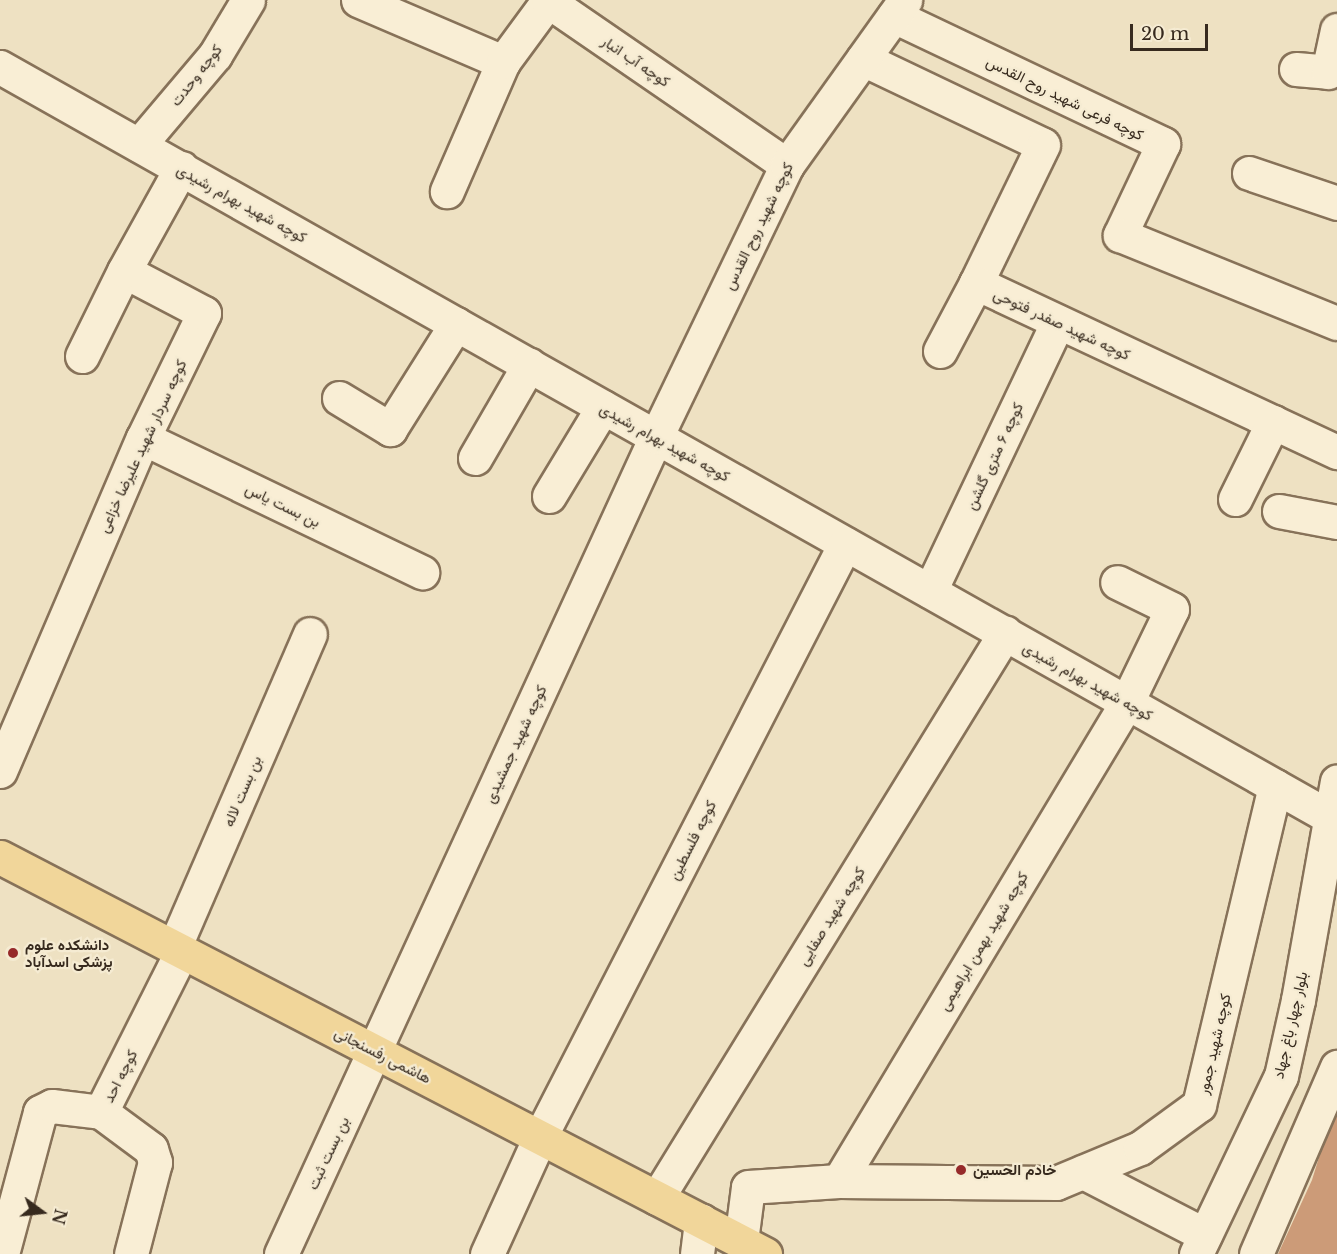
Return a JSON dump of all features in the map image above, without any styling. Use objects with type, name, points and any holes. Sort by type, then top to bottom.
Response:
[{"type":"main road","name":"هاشمی رفسنجانی","points":[[0,857],[753,1248]]},
{"type":"street","name":"کوچه وحدت","points":[[139,145],[215,55],[248,0]]},
{"type":"street","points":[[358,0],[503,62]]},
{"type":"street","name":"کوچه آب انبار","points":[[447,191],[503,62],[548,1],[787,165]]},
{"type":"street","name":"کوچه شهید روح القدس","points":[[656,437],[787,165],[899,8]]},
{"type":"street","name":"کوچه فرعی شهید روح القدس","points":[[899,8],[1162,144],[1120,235],[1337,323]]},
{"type":"street","points":[[1296,69],[1328,72],[1337,30]]},
{"type":"street","name":"کوچه شهید صفدر فتوحی","points":[[863,59],[1043,145],[976,283],[1337,452]]},
{"type":"street","name":"کوچه شهید بهرام رشیدی","points":[[0,67],[1330,817]]},
{"type":"street","points":[[82,356],[124,271],[181,168]]},
{"type":"street","points":[[1249,173],[1337,203]]},
{"type":"street","name":"کوچه سردار شهید علیرضا خزاعی","points":[[0,771],[143,438],[204,313],[124,271]]},
{"type":"street","points":[[940,351],[976,283]]},
{"type":"street","name":"کوچه ۶ متری گلشن","points":[[930,591],[1058,322]]},
{"type":"street","points":[[339,398],[390,429],[456,324]]},
{"type":"street","points":[[475,458],[529,365]]},
{"type":"street","points":[[549,496],[603,407]]},
{"type":"street","points":[[1235,500],[1273,422]]},
{"type":"street","name":"کوچه شهید جمشیدی","points":[[375,1052],[656,437]]},
{"type":"street","name":"بن بست یاس","points":[[143,438],[422,572]]},
{"type":"street","points":[[1279,512],[1337,522]]},
{"type":"street","name":"کوچه فلسطین","points":[[487,1254],[540,1137],[845,543]]},
{"type":"street","name":"کوچه شهید بهمن ابراهیمی","points":[[839,1180],[1127,702],[1172,609],[1117,582]]},
{"type":"street","name":"کوچه شهید صفایی","points":[[657,1198],[1005,633]]},
{"type":"street","name":"بن بست لاله","points":[[178,950],[310,634]]},
{"type":"street","name":"بلوار چهار باغ جهاد","points":[[1200,1245],[1281,1076],[1298,1000],[1337,781]]},
{"type":"street","name":"کوچه شهید جمور","points":[[753,1248],[748,1187],[839,1180],[1056,1184],[1140,1148],[1199,1105],[1275,786]]},
{"type":"street","name":"کوچه احد","points":[[131,1254],[155,1162],[151,1149],[101,1112],[178,950]]},
{"type":"street","name":"بن بست ثبت","points":[[281,1254],[375,1052]]},
{"type":"street","points":[[1256,1254],[1337,1067]]},
{"type":"street","points":[[2,1254],[40,1112],[52,1106],[101,1112]]},
{"type":"street","points":[[1083,1172],[1200,1245]]},
{"type":"street","points":[[697,1254],[701,1220]]},
{"type":"building","points":[[1337,1099],[1337,1254],[1278,1254],[1312,1180]]},
{"type":"place","name":"دانشکده علوم پزشکی اسدآباد","points":[[13,953]]},
{"type":"place","name":"خادم الحسین","points":[[961,1170]]}]
